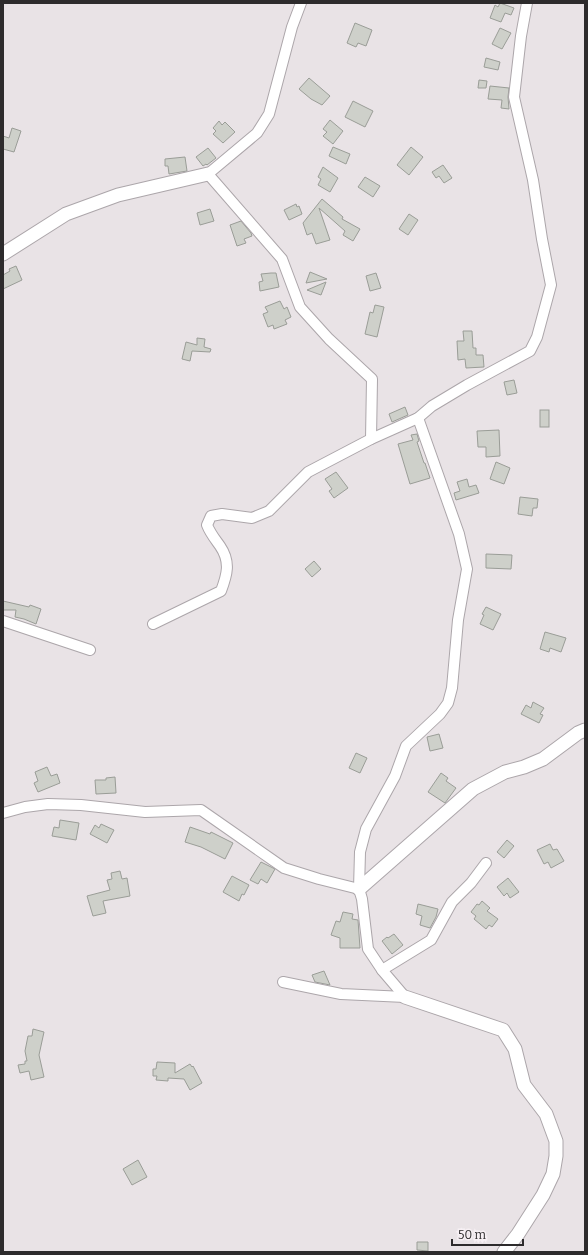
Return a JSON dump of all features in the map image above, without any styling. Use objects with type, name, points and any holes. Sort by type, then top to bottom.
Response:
[{"type":"street","points":[[3,254],[66,214],[118,195],[208,174],[257,133],[269,114],[292,28],[301,3]]},
{"type":"street","points":[[153,624],[221,591],[228,574],[226,560],[221,548],[209,531],[207,525],[210,516],[222,514],[252,518],[269,511],[308,472],[371,439],[418,418],[432,406],[467,385],[530,351],[537,337],[551,286],[542,239],[534,180],[514,97],[521,36],[527,3]]},
{"type":"street","points":[[208,174],[282,259],[300,306],[329,339],[372,380],[371,439]]},
{"type":"street","points":[[405,997],[382,970],[368,949],[362,899],[359,889],[360,852],[366,829],[394,776],[406,746],[440,714],[448,703],[452,688],[458,620],[467,569],[459,534],[418,418]]},
{"type":"street","points":[[3,621],[90,650]]},
{"type":"street","points":[[359,889],[473,790],[505,772],[524,767],[543,759],[578,732],[585,730]]},
{"type":"street","points":[[3,813],[25,807],[48,804],[81,805],[145,812],[201,810],[284,868],[359,889]]},
{"type":"street","points":[[382,970],[431,940],[452,902],[471,884],[486,863]]},
{"type":"street","points":[[283,982],[340,994],[405,997],[503,1030],[515,1049],[524,1085],[546,1114],[556,1141],[556,1156],[553,1174],[543,1195],[518,1234],[504,1252]]},
{"type":"building","points":[[500,3],[514,8],[511,15],[505,13],[501,22],[490,18],[495,5],[498,7]]},
{"type":"building","points":[[355,23],[372,30],[366,46],[358,43],[356,47],[347,43]]},
{"type":"building","points":[[500,28],[511,33],[502,49],[492,44]]},
{"type":"building","points":[[486,58],[500,62],[498,70],[484,67]]},
{"type":"building","points":[[309,78],[330,96],[322,105],[311,99],[299,89]]},
{"type":"building","points":[[479,80],[487,81],[486,88],[478,88]]},
{"type":"building","points":[[490,86],[509,88],[509,109],[501,108],[502,100],[488,99]]},
{"type":"building","points":[[353,101],[373,111],[365,127],[345,117]]},
{"type":"building","points":[[330,120],[343,131],[333,144],[323,136],[327,132],[323,129]]},
{"type":"building","points":[[219,121],[222,125],[225,122],[235,132],[223,143],[213,134],[216,131],[213,128]]},
{"type":"building","points":[[12,128],[21,131],[14,152],[3,149],[3,136],[9,138]]},
{"type":"building","points":[[333,147],[350,154],[346,164],[329,156]]},
{"type":"building","points":[[411,147],[423,157],[409,175],[397,165]]},
{"type":"building","points":[[208,148],[216,158],[207,165],[206,164],[203,166],[196,157]]},
{"type":"building","points":[[185,157],[187,171],[169,174],[168,166],[165,166],[165,159]]},
{"type":"building","points":[[443,165],[452,178],[444,183],[439,176],[436,178],[432,172]]},
{"type":"building","points":[[323,167],[338,178],[330,192],[318,185],[321,179],[318,177]]},
{"type":"building","points":[[365,177],[380,186],[373,197],[358,187]]},
{"type":"building","points":[[322,199],[343,217],[342,219],[360,229],[353,241],[343,235],[345,231],[319,208],[330,240],[316,244],[312,233],[307,235],[303,223]]},
{"type":"building","points":[[296,204],[297,207],[299,206],[302,214],[289,220],[284,210]]},
{"type":"building","points":[[210,209],[214,221],[200,225],[197,213]]},
{"type":"building","points":[[409,214],[418,220],[408,235],[399,229]]},
{"type":"building","points":[[241,221],[252,236],[244,239],[246,243],[237,246],[230,225]]},
{"type":"building","points":[[16,266],[22,280],[3,289],[3,275],[10,271],[9,269]]},
{"type":"building","points":[[310,272],[327,279],[306,283]]},
{"type":"building","points":[[276,273],[279,287],[260,291],[259,282],[263,281],[261,274]]},
{"type":"building","points":[[376,273],[381,288],[370,291],[366,276]]},
{"type":"building","points":[[326,282],[321,295],[307,290]]},
{"type":"building","points":[[280,301],[284,309],[287,307],[291,317],[285,320],[287,324],[274,329],[273,325],[268,327],[263,314],[268,312],[265,307]]},
{"type":"building","points":[[375,305],[384,307],[377,337],[365,334],[370,312],[373,313]]},
{"type":"building","points":[[463,331],[472,331],[473,348],[476,348],[476,355],[483,355],[484,367],[466,368],[465,359],[458,360],[457,341],[464,341]]},
{"type":"building","points":[[197,338],[205,339],[204,347],[211,349],[210,352],[192,351],[190,361],[182,359],[186,342],[197,345]]},
{"type":"building","points":[[514,380],[517,393],[507,395],[504,382]]},
{"type":"building","points":[[405,407],[408,415],[392,422],[389,414]]},
{"type":"building","points":[[540,410],[549,410],[549,427],[540,427]]},
{"type":"building","points":[[499,430],[500,456],[486,457],[486,447],[478,447],[477,431]]},
{"type":"building","points":[[417,434],[419,441],[417,442],[430,478],[410,484],[398,444],[413,440],[411,435]]},
{"type":"building","points":[[496,462],[510,468],[504,484],[490,479]]},
{"type":"building","points":[[336,472],[348,488],[334,498],[329,491],[332,489],[325,479]]},
{"type":"building","points":[[467,479],[469,487],[476,485],[479,493],[456,500],[454,493],[460,491],[457,482]]},
{"type":"building","points":[[520,497],[538,499],[537,508],[533,508],[532,516],[518,514]]},
{"type":"building","points":[[486,554],[512,555],[511,569],[486,568]]},
{"type":"building","points":[[314,561],[321,569],[312,577],[305,569]]},
{"type":"building","points":[[3,601],[29,607],[30,605],[41,609],[36,624],[15,617],[16,610],[3,610]]},
{"type":"building","points":[[486,607],[501,614],[493,630],[480,624],[484,615],[482,614]]},
{"type":"building","points":[[545,632],[566,638],[561,652],[550,648],[549,652],[540,649]]},
{"type":"building","points":[[533,702],[544,708],[540,714],[543,715],[539,723],[521,714],[526,705],[531,708]]},
{"type":"building","points":[[439,734],[443,748],[430,751],[427,737]]},
{"type":"building","points":[[356,753],[367,758],[360,773],[349,768]]},
{"type":"building","points":[[47,767],[51,776],[57,774],[60,783],[38,792],[34,783],[38,781],[35,772]]},
{"type":"building","points":[[441,773],[448,778],[446,781],[456,788],[445,803],[428,792]]},
{"type":"building","points":[[115,777],[116,793],[96,794],[95,780],[106,780],[106,778]]},
{"type":"building","points":[[60,820],[79,823],[76,840],[52,836],[54,827],[59,828]]},
{"type":"building","points":[[101,824],[114,830],[107,843],[90,834],[95,825],[99,828]]},
{"type":"building","points":[[190,827],[210,834],[211,832],[233,843],[225,859],[201,847],[185,842]]},
{"type":"building","points":[[507,840],[514,846],[504,858],[497,852]]},
{"type":"building","points":[[550,844],[553,850],[557,849],[564,861],[551,868],[548,862],[544,864],[537,850]]},
{"type":"building","points":[[261,862],[275,869],[267,883],[261,879],[258,884],[250,880]]},
{"type":"building","points":[[120,871],[122,879],[127,878],[130,896],[103,901],[106,913],[93,916],[87,896],[110,890],[107,880],[112,879],[111,873]]},
{"type":"building","points":[[232,876],[249,885],[239,901],[223,892]]},
{"type":"building","points":[[508,878],[519,892],[510,898],[507,893],[504,896],[497,887]]},
{"type":"building","points":[[482,901],[490,908],[487,911],[498,919],[492,927],[489,925],[486,929],[474,919],[476,916],[471,912],[477,904],[479,905]]},
{"type":"building","points":[[418,904],[438,909],[436,917],[430,928],[420,925],[422,916],[416,914]]},
{"type":"building","points":[[343,912],[353,914],[352,919],[358,920],[360,948],[340,948],[340,938],[331,935],[336,921],[340,922]]},
{"type":"building","points":[[394,934],[403,945],[392,954],[382,941]]},
{"type":"building","points":[[324,971],[330,985],[315,982],[312,975]]},
{"type":"building","points":[[33,1029],[44,1032],[39,1055],[44,1077],[31,1080],[29,1071],[20,1073],[18,1065],[25,1064],[25,1061],[27,1061],[25,1051],[28,1036],[32,1036]]},
{"type":"building","points":[[157,1062],[175,1063],[175,1073],[190,1064],[192,1067],[193,1066],[202,1083],[190,1090],[184,1079],[168,1078],[168,1081],[156,1080],[157,1076],[153,1076],[153,1069],[156,1069]]},
{"type":"building","points":[[138,1160],[147,1177],[132,1185],[123,1169]]},
{"type":"building","points":[[417,1242],[428,1242],[428,1251],[417,1250]]}]
